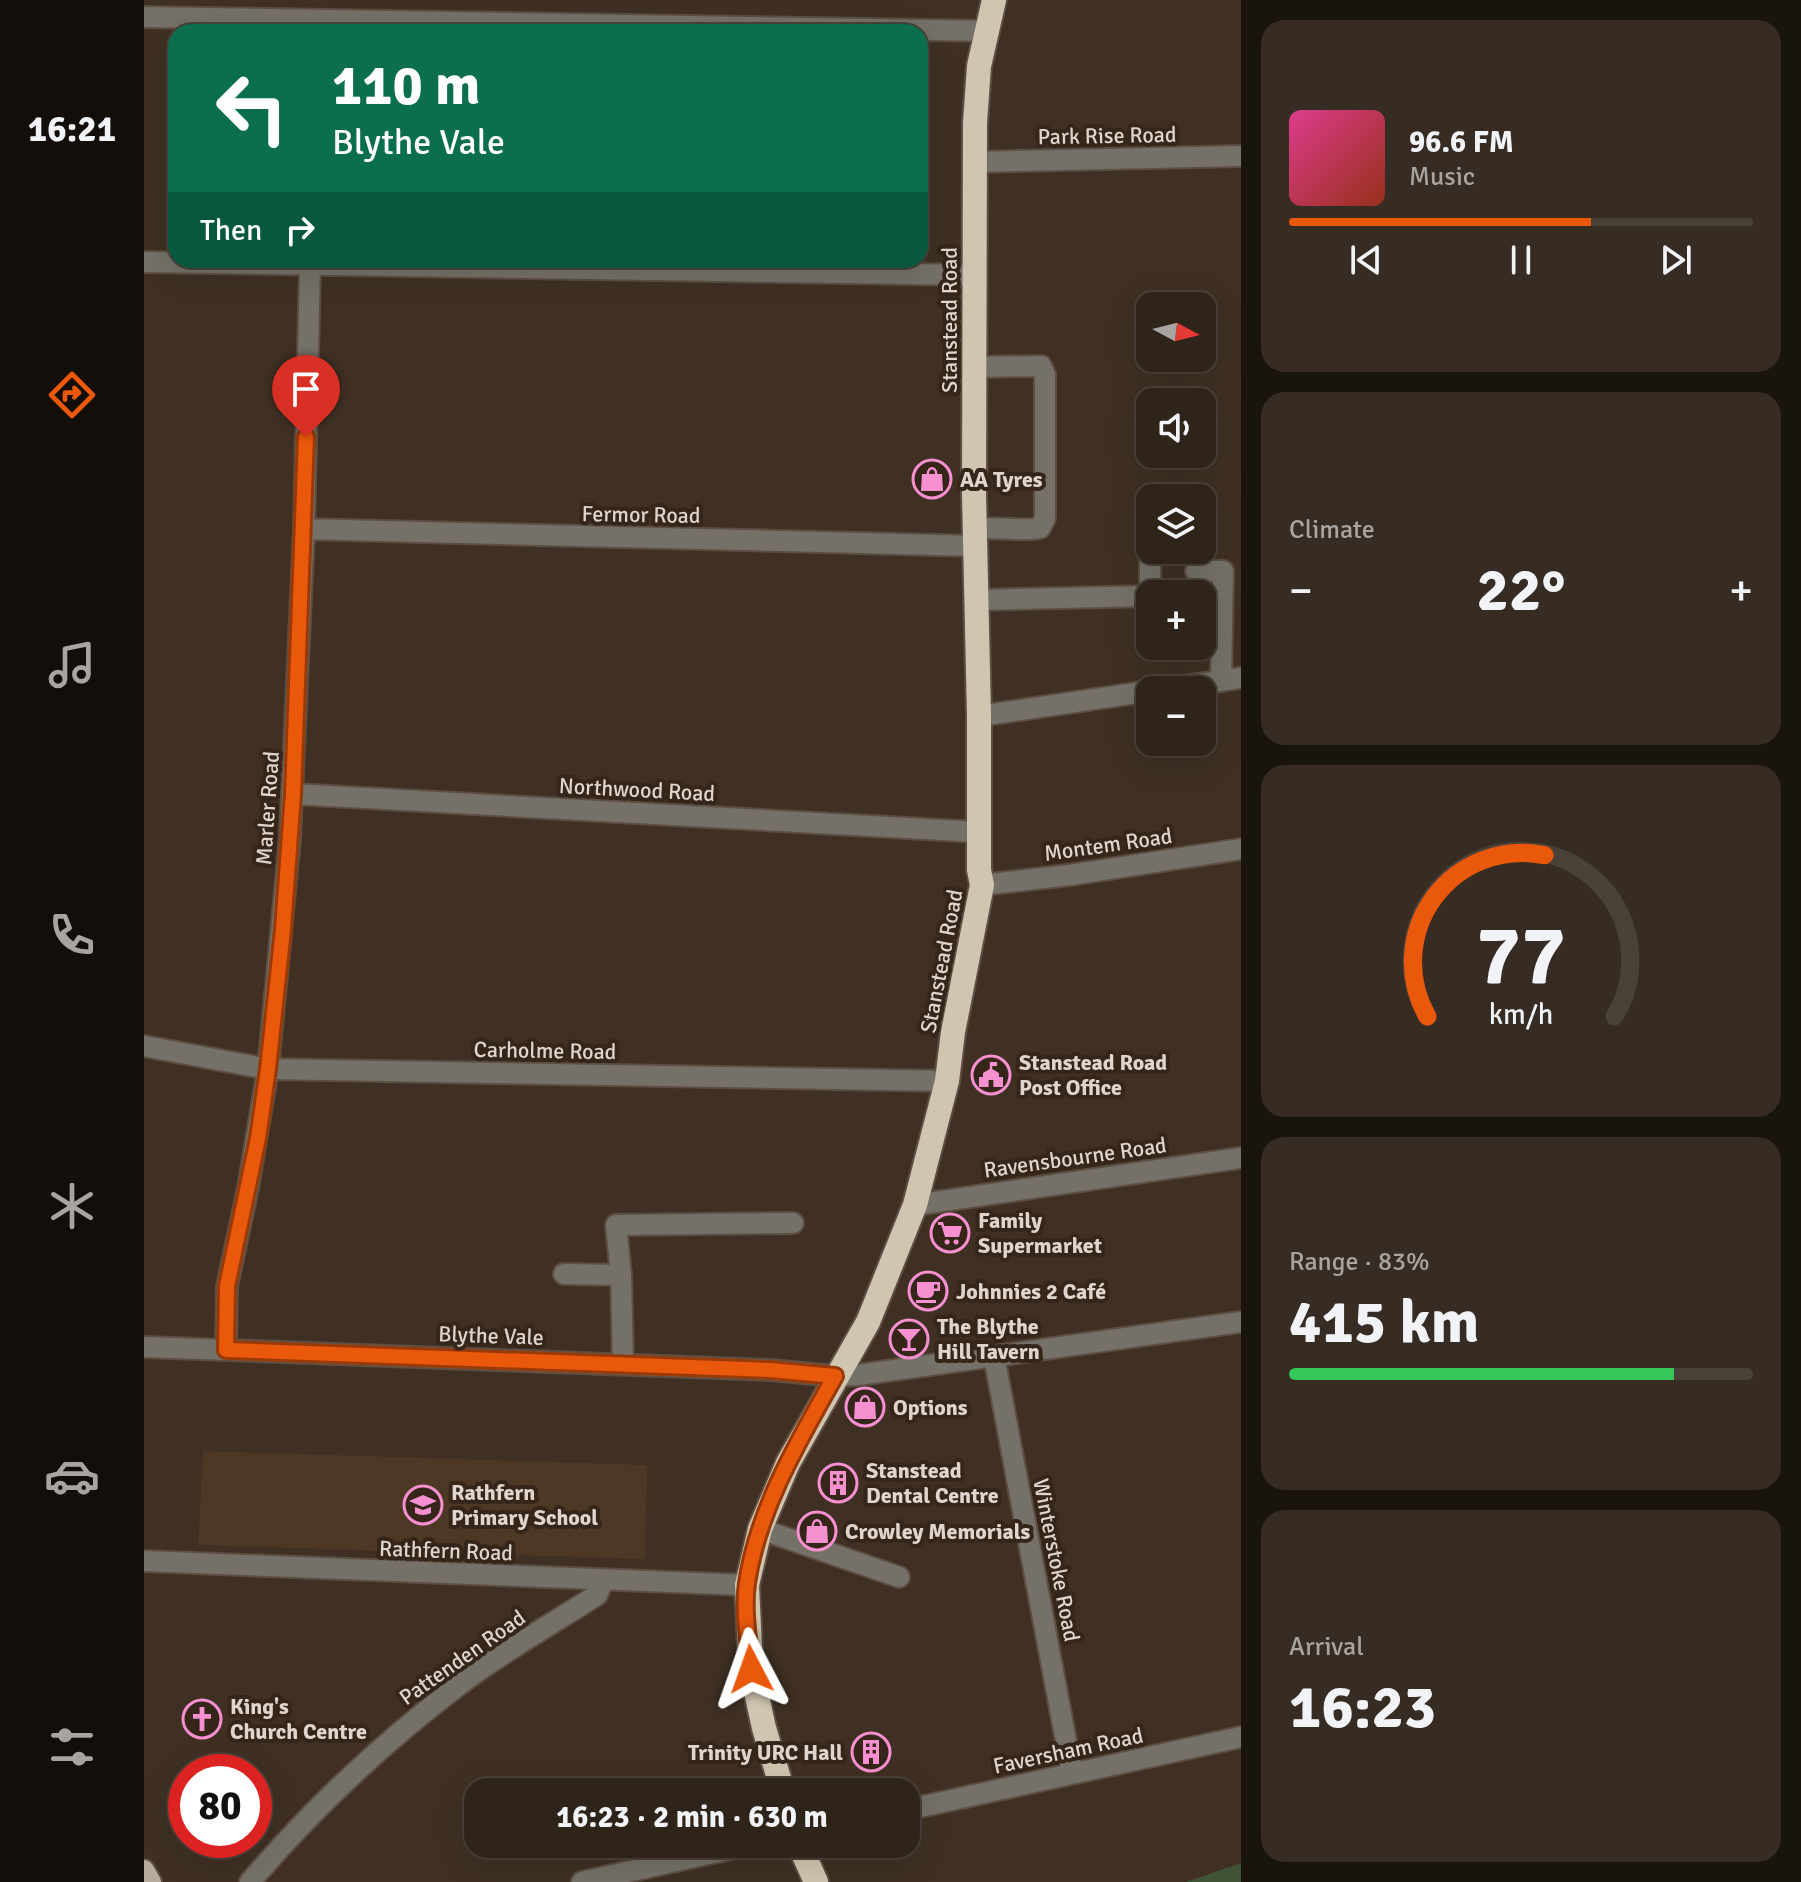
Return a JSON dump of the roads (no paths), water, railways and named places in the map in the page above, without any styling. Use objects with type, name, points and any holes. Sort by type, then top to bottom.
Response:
[{"type":"highway","name":"Stanstead Road","points":[[779,1778],[751,1669],[747,1585],[760,1529],[788,1463],[868,1322],[915,1205],[947,1081],[953,1032],[982,885],[979,870],[978,600],[974,494],[975,162],[976,93],[994,0]]},
{"type":"highway","points":[[805,1858],[816,1882]]},
{"type":"main road","points":[[144,1870],[151,1882]]},
{"type":"street","points":[[144,17],[566,24]]},
{"type":"street","points":[[928,30],[987,31]]},
{"type":"street","name":"Park Rise Road","points":[[975,162],[1241,156]]},
{"type":"street","points":[[144,262],[168,262]]},
{"type":"street","name":"Marler Road","points":[[226,1350],[227,1286],[256,1151],[268,1069],[293,794],[304,529],[310,268]]},
{"type":"street","points":[[510,268],[976,275]]},
{"type":"street","name":"Fermor Road","points":[[304,529],[977,537],[994,527],[1040,528],[1045,518],[1044,369],[1041,366],[975,367]]},
{"type":"street","points":[[1196,571],[1223,571],[1231,679]]},
{"type":"street","points":[[978,600],[1136,595]]},
{"type":"street","points":[[979,716],[1136,693]]},
{"type":"street","name":"Northwood Road","points":[[293,794],[979,832]]},
{"type":"street","name":"Montem Road","points":[[982,885],[1241,849]]},
{"type":"street","name":"Carholme Road","points":[[144,1046],[268,1069],[947,1081]]},
{"type":"street","name":"Ravensbourne Road","points":[[915,1205],[1241,1158]]},
{"type":"street","points":[[623,1364],[621,1275],[616,1225],[793,1223]]},
{"type":"street","points":[[564,1274],[621,1275]]},
{"type":"street","name":"Blythe Vale","points":[[144,1347],[770,1370],[835,1376],[1241,1322]]},
{"type":"street","name":"Winterstoke Road","points":[[994,1356],[1072,1773]]},
{"type":"street","points":[[760,1529],[899,1577]]},
{"type":"street","name":"Rathfern Road","points":[[144,1561],[747,1585]]},
{"type":"street","name":"Pattenden Road","points":[[250,1882],[281,1846],[401,1731],[466,1680],[597,1595],[603,1580]]},
{"type":"street","name":"Faversham Road","points":[[920,1807],[1241,1737]]},
{"type":"street","points":[[586,1881],[690,1858]]},
{"type":"place","name":"AA Tyres","points":[[932,479]]},
{"type":"place","name":"Stanstead Road Post Office","points":[[991,1075]]},
{"type":"place","name":"Family Supermarket","points":[[950,1233]]},
{"type":"place","name":"Johnnies 2 Café","points":[[928,1291]]},
{"type":"place","name":"The Blythe Hill Tavern","points":[[909,1339]]},
{"type":"place","name":"Options","points":[[865,1407]]},
{"type":"place","name":"Stanstead Dental Centre","points":[[838,1483]]},
{"type":"place","name":"Rathfern Primary School","points":[[423,1505]]},
{"type":"place","name":"Crowley Memorials","points":[[817,1531]]},
{"type":"place","name":"King's Church Centre","points":[[202,1719]]},
{"type":"place","name":"Trinity URC Hall","points":[[871,1752]]}]
